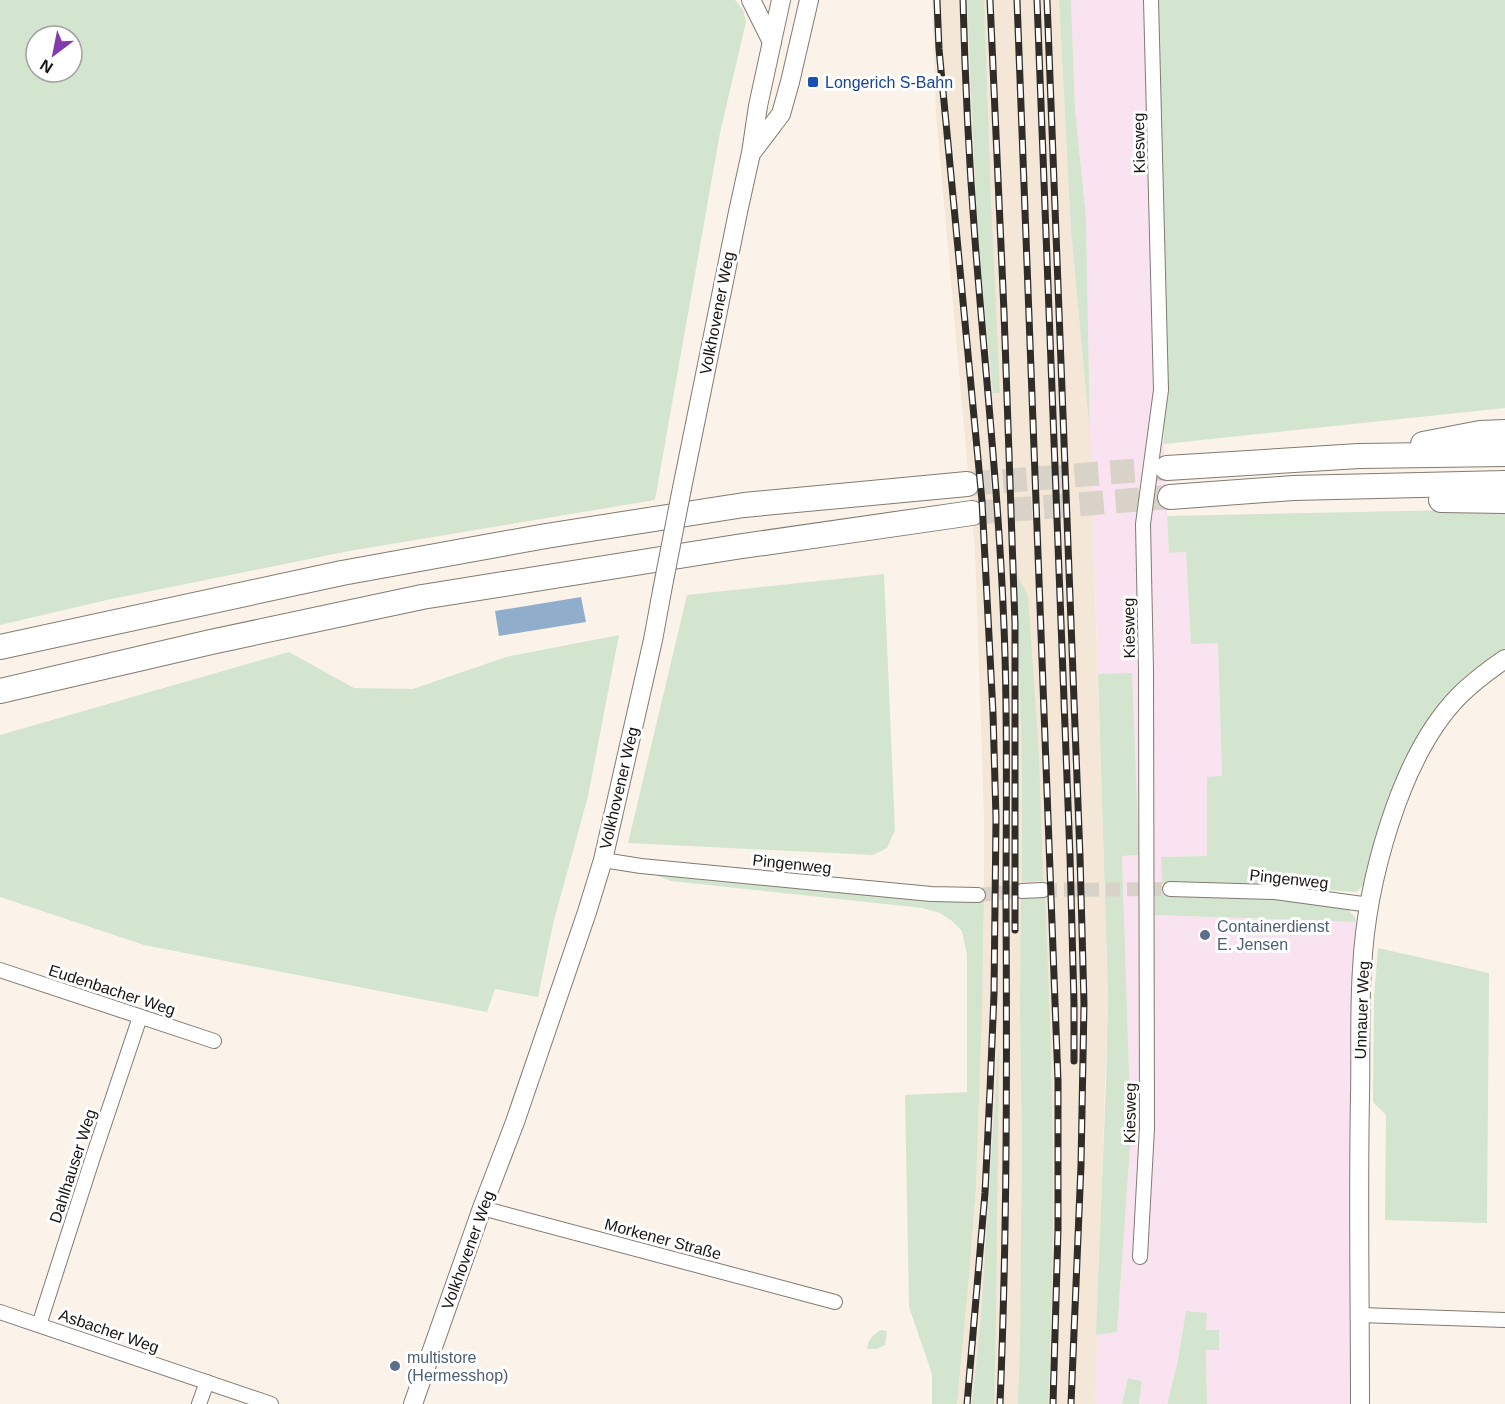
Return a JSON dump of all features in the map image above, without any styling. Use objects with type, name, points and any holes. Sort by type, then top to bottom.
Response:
[{"type":"highway","points":[[1359,456],[1480,433],[1505,432]]},
{"type":"highway","points":[[1167,468],[1359,456],[1505,454]]},
{"type":"highway","points":[[1170,497],[1293,488],[1505,483]]},
{"type":"highway","points":[[0,648],[342,573],[546,536],[744,505],[967,484]]},
{"type":"highway","points":[[1293,488],[1359,499],[1505,501]]},
{"type":"highway","points":[[0,691],[211,642],[422,597],[736,547],[972,513]]},
{"type":"street","points":[[751,0],[772,42]]},
{"type":"street","name":"Volkhovener Weg","points":[[413,1404],[515,1122],[603,860],[652,640],[738,212],[752,153],[758,106],[781,0]]},
{"type":"street","name":"Volkhovener Weg","points":[[752,153],[781,114],[809,0]]},
{"type":"street","points":[[805,21],[817,0]]},
{"type":"street","name":"Kiesweg","points":[[1140,1257],[1147,1128],[1146,682],[1143,524],[1161,390],[1151,0]]},
{"type":"street","name":"Unnauer Weg","points":[[1360,1404],[1359,1130],[1362,969],[1370,905],[1383,848],[1398,800],[1413,764],[1435,727],[1458,697],[1505,659]]},
{"type":"street","name":"Pingenweg","points":[[603,860],[641,867],[919,893],[978,895]]},
{"type":"street","name":"Pingenweg","points":[[1170,889],[1275,892],[1370,905]]},
{"type":"street","points":[[1022,891],[1043,890]]},
{"type":"street","name":"Eudenbacher Weg","points":[[0,970],[214,1041]]},
{"type":"street","name":"Dahlhauser Weg","points":[[39,1325],[140,1017]]},
{"type":"street","name":"Morkener Straße","points":[[482,1208],[835,1302]]},
{"type":"street","name":"Asbacher Weg","points":[[0,1312],[271,1404]]},
{"type":"street","points":[[1360,1315],[1505,1320]]},
{"type":"street","points":[[199,1404],[207,1382]]},
{"type":"shaded area","points":[[932,0],[1059,0],[1071,231],[1090,435],[1108,994],[1095,1404],[957,1404],[976,1189],[984,926],[984,818],[975,551],[936,114]]},
{"type":"shaded area","points":[[1071,0],[1145,0],[1164,394],[1169,553],[1186,552],[1191,644],[1218,642],[1222,777],[1207,778],[1208,856],[1161,857],[1162,884],[1155,893],[1155,915],[1356,922],[1353,1404],[1200,1404],[1207,1403],[1206,1349],[1219,1331],[1206,1330],[1186,1311],[1177,1365],[1167,1404],[1139,1404],[1142,1381],[1128,1378],[1122,1404],[1095,1404],[1096,1335],[1117,1332],[1131,1132],[1122,856],[1138,855],[1132,674],[1098,674],[1086,217],[1075,109]]},
{"type":"green space","points":[[0,0],[735,0],[743,10],[746,22],[720,133],[655,500],[349,551],[107,600],[0,625]]},
{"type":"green space","points":[[967,0],[984,0],[1000,393],[993,393],[978,238]]},
{"type":"green space","points":[[1059,0],[1071,0],[1075,109],[1086,217],[1090,435],[1071,231]]},
{"type":"green space","points":[[1154,0],[1505,0],[1505,408],[1164,444]]},
{"type":"green space","points":[[1505,509],[1505,648],[1455,691],[1367,881],[1357,892],[1162,884],[1161,857],[1207,856],[1207,777],[1222,776],[1218,643],[1191,644],[1186,552],[1169,553],[1167,516]]},
{"type":"green space","points":[[884,574],[895,830],[887,848],[873,855],[628,843],[687,595]]},
{"type":"green space","points":[[1017,574],[1028,596],[1039,754],[1043,881],[1022,882],[1022,770]]},
{"type":"green space","points":[[619,635],[588,796],[553,924],[538,997],[495,989],[487,1012],[144,945],[0,897],[0,735],[289,652],[354,688],[413,689],[506,657]]},
{"type":"green space","points":[[1132,673],[1139,855],[1122,856],[1131,1132],[1117,1332],[1096,1335],[1108,994],[1098,674]]},
{"type":"green space","points":[[653,874],[933,900],[984,901],[976,1189],[957,1404],[932,1404],[932,1374],[909,1307],[905,1095],[967,1092],[967,955],[962,931],[940,913],[922,908],[671,881]]},
{"type":"green space","points":[[1155,893],[1274,897],[1348,910],[1355,917],[1356,922],[1155,915]]},
{"type":"green space","points":[[1021,898],[1045,898],[1052,1151],[1052,1278],[1048,1404],[1018,1404],[1022,1146]]},
{"type":"green space","points":[[1378,948],[1489,973],[1487,1223],[1385,1220],[1386,1115],[1373,1102],[1374,997]]},
{"type":"green space","points":[[999,1038],[994,1404],[972,1404],[981,1317]]},
{"type":"green space","points":[[1186,1311],[1207,1313],[1206,1330],[1219,1330],[1219,1350],[1206,1350],[1207,1404],[1167,1404],[1177,1365]]},
{"type":"green space","points":[[881,1330],[887,1331],[885,1345],[877,1349],[867,1349],[871,1338]]},
{"type":"green space","points":[[1128,1378],[1142,1381],[1139,1404],[1122,1404]]},
{"type":"water","points":[[581,597],[586,622],[499,636],[495,611]]},
{"type":"tunnel","points":[[967,484],[1167,468]]},
{"type":"tunnel","points":[[972,513],[1170,497]]},
{"type":"tunnel","points":[[1043,890],[1170,889]]},
{"type":"tunnel","points":[[978,895],[1022,891]]},
{"type":"railway","points":[[937,0],[939,49],[982,501],[996,818],[994,994],[985,1193],[967,1404]]},
{"type":"railway","points":[[963,0],[971,180],[999,530],[1005,662],[1006,1154],[1000,1404]]},
{"type":"railway","points":[[990,0],[1015,624],[1015,930]]},
{"type":"railway","points":[[1017,0],[1058,1081],[1058,1230],[1053,1404]]},
{"type":"railway","points":[[1037,0],[1070,856],[1074,1061]]},
{"type":"railway","points":[[1047,0],[1084,1004],[1081,1165],[1071,1404]]},
{"type":"place","name":"Longerich S-Bahn","points":[[813,82]]},
{"type":"place","name":"Containerdienst E. Jensen","points":[[1205,935]]},
{"type":"place","name":"multistore (Hermesshop)","points":[[395,1366]]}]
